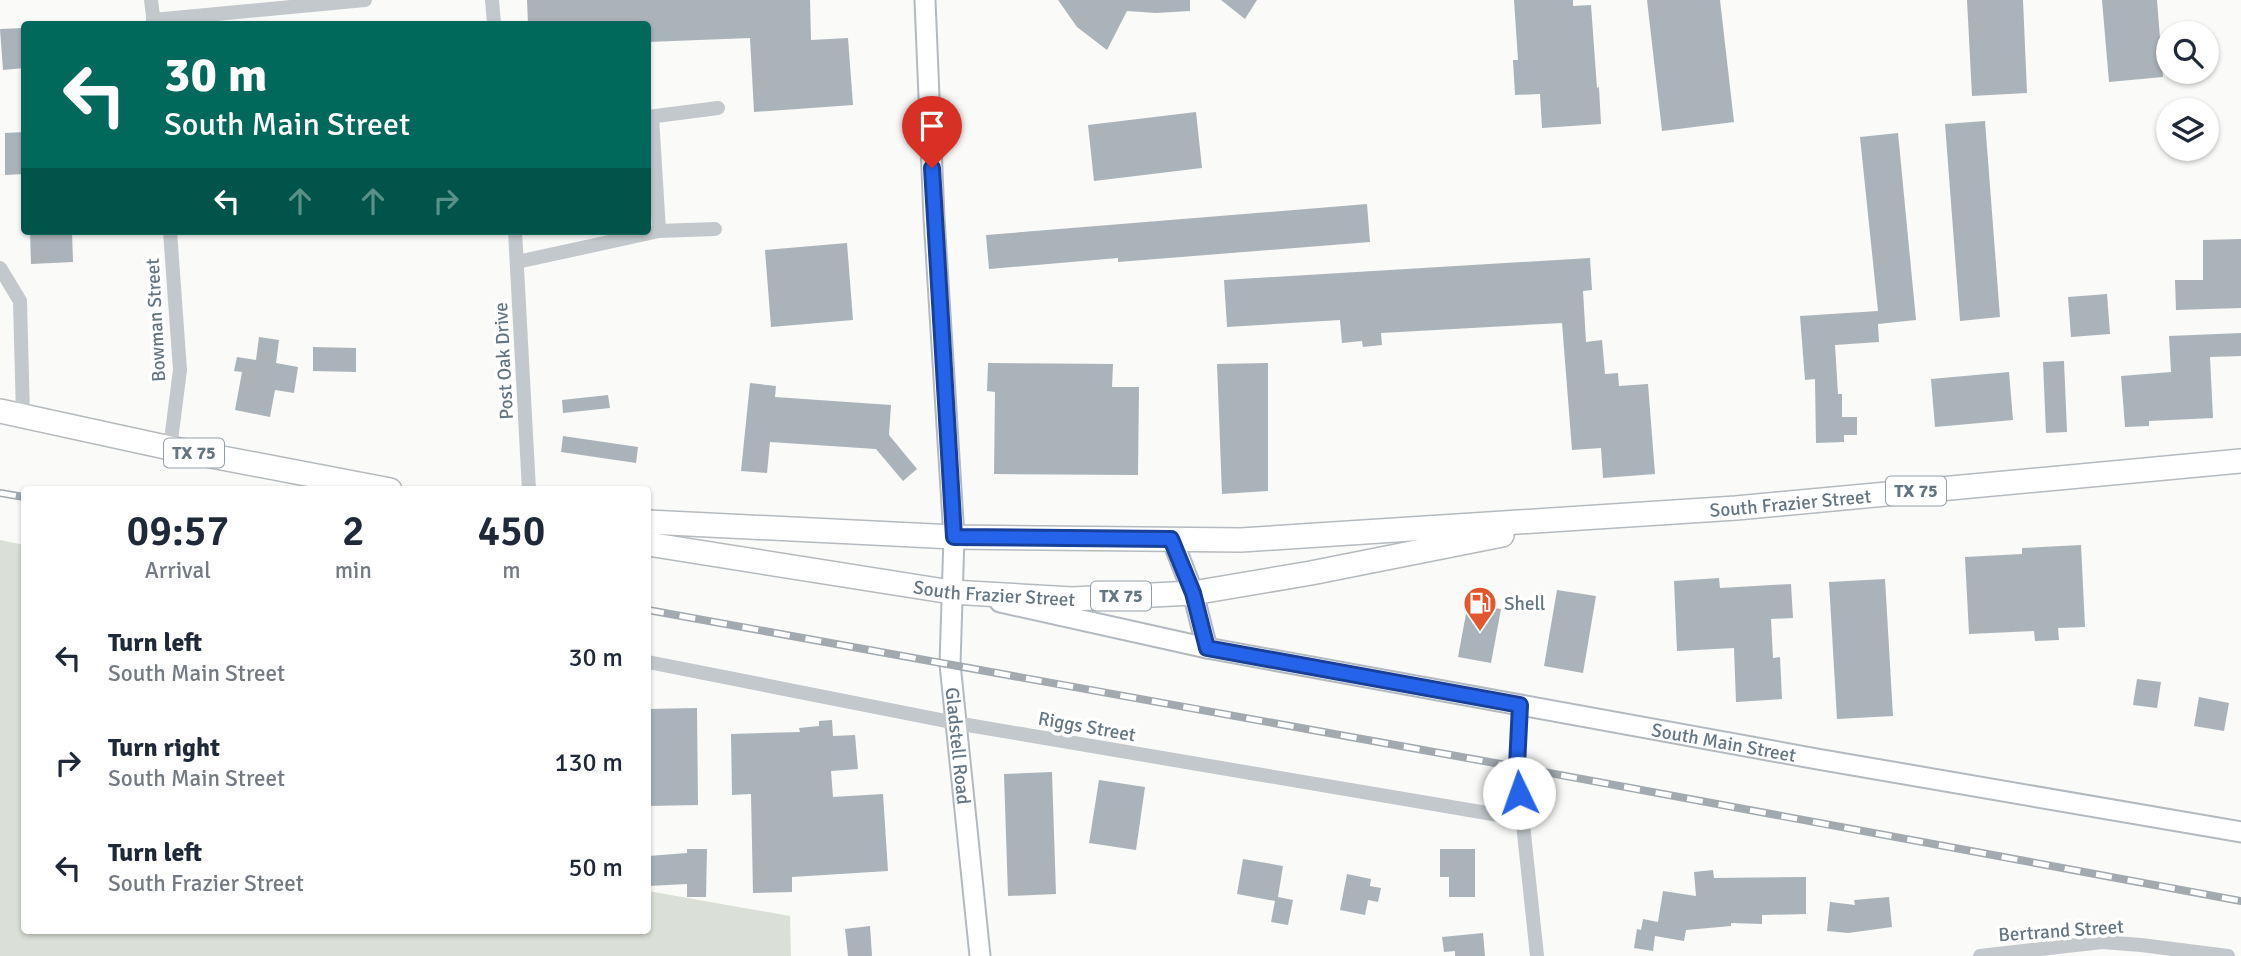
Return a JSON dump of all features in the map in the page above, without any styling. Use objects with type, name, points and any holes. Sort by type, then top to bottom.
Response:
[{"type":"main road","name":"TX 75","points":[[0,411],[170,448],[369,486]]},
{"type":"main road","name":"South Frazier Street","points":[[651,522],[954,537],[1241,540],[1736,508],[2241,461]]},
{"type":"main road","name":"South Frazier Street","points":[[651,544],[951,592],[1072,599],[1193,593],[1311,573],[1591,517]]},
{"type":"street","points":[[151,0],[153,21]]},
{"type":"street","points":[[163,21],[365,0]]},
{"type":"street","points":[[492,0],[494,21]]},
{"type":"street","name":"Gladstell Road","points":[[925,0],[934,218],[954,537],[950,664],[980,956]]},
{"type":"street","points":[[651,117],[718,108]]},
{"type":"street","points":[[651,130],[659,231]]},
{"type":"street","points":[[651,233],[715,229]]},
{"type":"street","name":"Bowman Street","points":[[170,235],[180,370],[170,448]]},
{"type":"street","name":"Post Oak Drive","points":[[514,235],[529,486]]},
{"type":"street","points":[[517,262],[641,235]]},
{"type":"street","points":[[0,268],[20,301],[23,415]]},
{"type":"street","points":[[1171,539],[1193,593],[1207,648]]},
{"type":"street","name":"South Main Street","points":[[951,592],[1207,648],[2241,832]]},
{"type":"street","name":"Riggs Street","points":[[651,663],[956,723],[1522,819]]},
{"type":"street","points":[[1520,705],[1517,766],[1537,956]]},
{"type":"street","name":"Bertrand Street","points":[[1980,956],[2102,943],[2228,956]]},
{"type":"shaded area","points":[[0,540],[21,544],[21,934],[651,934],[651,892],[790,916],[791,956],[0,956]]},
{"type":"building","points":[[527,0],[810,0],[811,40],[848,38],[853,105],[754,112],[750,38],[651,42],[651,21],[528,21]]},
{"type":"building","points":[[1058,0],[1190,0],[1190,11],[1127,11],[1107,50],[1077,27]]},
{"type":"building","points":[[1221,0],[1257,0],[1245,19]]},
{"type":"building","points":[[1514,0],[1573,0],[1573,6],[1591,5],[1601,124],[1542,128],[1540,94],[1515,95],[1513,60],[1518,60]]},
{"type":"building","points":[[1647,0],[1720,0],[1734,122],[1662,131]]},
{"type":"building","points":[[1967,0],[2023,0],[2027,93],[1972,96]]},
{"type":"building","points":[[2102,0],[2157,0],[2156,78],[2109,82]]},
{"type":"building","points":[[21,28],[21,68],[3,70],[0,29]]},
{"type":"building","points":[[1196,112],[1202,168],[1094,181],[1088,125]]},
{"type":"building","points":[[1985,121],[2000,317],[1960,321],[1945,124]]},
{"type":"building","points":[[21,132],[21,174],[5,175],[5,133]]},
{"type":"building","points":[[1898,133],[1916,320],[1878,324],[1879,342],[1835,345],[1838,394],[1842,394],[1842,417],[1857,417],[1857,435],[1844,435],[1844,442],[1816,443],[1815,379],[1805,380],[1800,316],[1878,311],[1860,137]]},
{"type":"building","points":[[1367,204],[1370,242],[1118,262],[1118,258],[989,269],[986,235]]},
{"type":"building","points":[[30,235],[72,235],[73,262],[31,264]]},
{"type":"building","points":[[2241,239],[2241,308],[2176,310],[2175,280],[2203,280],[2203,240]]},
{"type":"building","points":[[847,243],[853,320],[771,327],[765,250]]},
{"type":"building","points":[[1590,258],[1592,290],[1583,291],[1586,342],[1602,340],[1605,374],[1618,373],[1619,386],[1648,384],[1655,474],[1603,478],[1601,448],[1572,450],[1562,323],[1381,333],[1382,345],[1363,347],[1362,341],[1342,343],[1340,320],[1227,327],[1224,280]]},
{"type":"building","points":[[2107,294],[2110,334],[2071,337],[2068,297]]},
{"type":"building","points":[[2241,333],[2241,356],[2210,357],[2213,418],[2149,421],[2149,426],[2125,427],[2121,376],[2171,372],[2169,336]]},
{"type":"building","points":[[259,337],[279,340],[276,363],[298,367],[294,393],[275,390],[270,417],[235,410],[242,372],[234,371],[237,357],[256,360]]},
{"type":"building","points":[[313,347],[356,348],[356,372],[313,371]]},
{"type":"building","points":[[2064,361],[2067,432],[2046,433],[2043,362]]},
{"type":"building","points":[[988,363],[1113,364],[1112,387],[1139,387],[1138,475],[994,474],[995,392],[987,391]]},
{"type":"building","points":[[1268,363],[1268,491],[1222,494],[1217,364]]},
{"type":"building","points":[[2009,372],[2013,420],[1935,427],[1931,379]]},
{"type":"building","points":[[750,383],[776,386],[775,397],[891,405],[889,435],[917,469],[903,481],[876,449],[770,442],[767,473],[741,471]]},
{"type":"building","points":[[608,395],[610,408],[563,413],[562,400]]},
{"type":"building","points":[[563,436],[638,447],[636,463],[561,452]]},
{"type":"building","points":[[2081,545],[2085,627],[2058,628],[2059,640],[2035,641],[2034,631],[1969,634],[1965,557],[2022,554],[2022,548]]},
{"type":"building","points":[[1719,578],[1720,588],[1791,584],[1793,618],[1771,619],[1773,658],[1780,657],[1782,699],[1736,702],[1734,648],[1677,651],[1674,581]]},
{"type":"building","points":[[1885,579],[1893,716],[1837,719],[1829,582]]},
{"type":"building","points":[[1557,590],[1596,596],[1583,673],[1544,666]]},
{"type":"building","name":"Shell","points":[[1468,603],[1501,609],[1491,663],[1458,657]]},
{"type":"building","points":[[2137,679],[2161,682],[2157,708],[2133,705]]},
{"type":"building","points":[[2199,697],[2229,703],[2224,731],[2194,726]]},
{"type":"building","points":[[697,708],[698,805],[651,806],[651,709]]},
{"type":"building","points":[[832,720],[833,736],[855,735],[858,769],[831,771],[833,797],[883,794],[888,871],[792,877],[792,892],[753,893],[751,794],[732,795],[731,734],[800,732],[799,728],[819,726],[819,721]]},
{"type":"building","points":[[1052,772],[1056,894],[1008,896],[1004,774]]},
{"type":"building","points":[[1099,780],[1145,787],[1136,850],[1089,843]]},
{"type":"building","points":[[687,849],[707,849],[706,897],[687,897],[687,884],[651,886],[651,856],[687,853]]},
{"type":"building","points":[[1440,849],[1475,849],[1475,897],[1449,897],[1449,877],[1440,877]]},
{"type":"building","points":[[1243,859],[1283,866],[1278,897],[1293,900],[1288,925],[1271,922],[1275,901],[1237,894]]},
{"type":"building","points":[[1713,870],[1714,878],[1806,877],[1806,914],[1762,915],[1762,924],[1731,923],[1731,926],[1686,930],[1684,941],[1655,936],[1653,951],[1634,948],[1637,929],[1641,930],[1643,919],[1658,922],[1663,891],[1696,896],[1694,872]]},
{"type":"building","points":[[1347,874],[1371,879],[1370,886],[1381,888],[1378,902],[1368,900],[1365,915],[1340,910]]},
{"type":"building","points":[[1889,897],[1892,927],[1848,933],[1827,931],[1830,902],[1855,905],[1854,900]]},
{"type":"building","points":[[870,926],[872,956],[848,956],[845,929]]},
{"type":"building","points":[[1483,933],[1485,956],[1455,956],[1455,951],[1444,952],[1442,937]]},
{"type":"railway","points":[[0,493],[21,496]]},
{"type":"railway","points":[[651,611],[2241,901]]},
{"type":"place","name":"Shell","points":[[1480,633]]},
{"type":"route","points":[[932,168],[954,537],[1171,539],[1193,593],[1207,648],[1520,705],[1517,766],[1519,793]]}]
